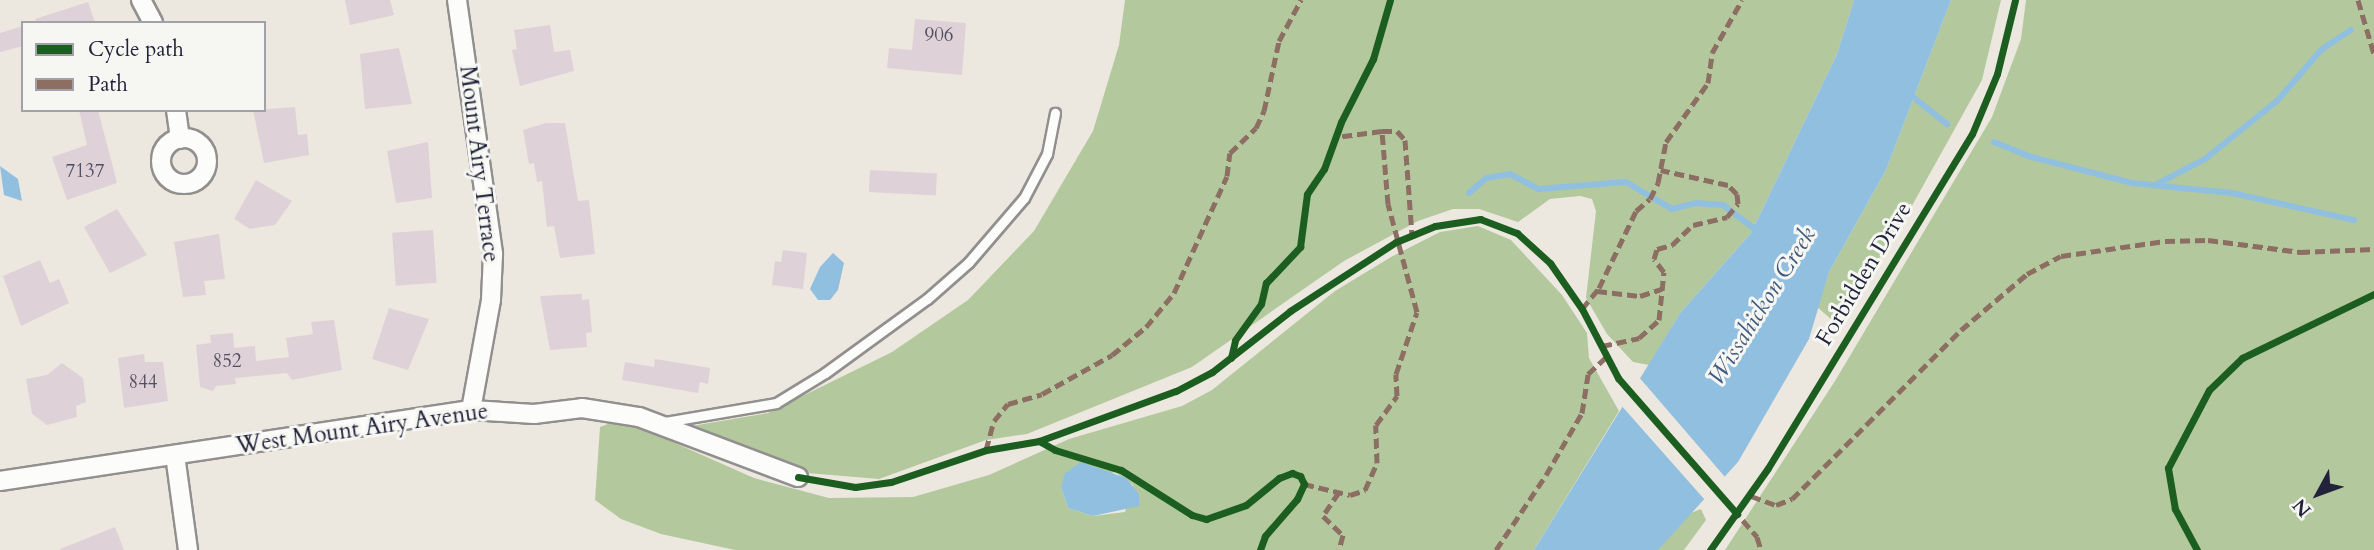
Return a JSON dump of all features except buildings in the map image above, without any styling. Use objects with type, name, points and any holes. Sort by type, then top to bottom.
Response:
[{"type":"street","points":[[141,0],[152,21]]},
{"type":"street","name":"Mount Airy Terrace","points":[[457,0],[493,254],[491,300],[471,410]]},
{"type":"street","points":[[176,112],[180,139]]},
{"type":"street","name":"West Mount Airy Avenue","points":[[0,481],[471,410],[534,414],[605,408],[656,424],[798,477]]},
{"type":"street","points":[[175,455],[188,550]]},
{"type":"lane","points":[[656,424],[776,403],[825,373],[927,299],[968,263],[1024,198],[1047,154],[1055,113]]},
{"type":"green space","points":[[1125,0],[1854,0],[1837,54],[1751,233],[1681,312],[1649,365],[1633,362],[1607,334],[1586,298],[1596,211],[1592,199],[1580,196],[1550,199],[1518,222],[1479,209],[1453,209],[1418,221],[1344,261],[1192,367],[1027,434],[986,440],[879,479],[807,473],[680,428],[768,413],[892,352],[968,300],[1034,231],[1093,131],[1119,45]]},
{"type":"green space","points":[[1951,0],[2001,0],[1982,80],[1904,220],[1847,311],[1831,319],[1817,307],[1829,272],[1886,170]]},
{"type":"green space","points":[[2026,0],[2374,0],[2374,550],[1725,550],[1835,381],[1992,117],[2021,39]]},
{"type":"green space","points":[[1478,226],[1511,240],[1562,295],[1587,333],[1589,358],[1619,411],[1534,550],[735,550],[661,534],[621,519],[595,500],[600,427],[613,422],[641,428],[754,478],[829,498],[913,497],[989,475],[1069,439],[1182,406],[1212,390],[1335,291],[1391,257],[1440,232]],"holes":[[[1115,472],[1133,485],[1125,512],[1093,516],[1068,508],[1061,487]]]},
{"type":"green space","points":[[1701,509],[1706,520],[1684,550],[1658,550],[1688,514]]},
{"type":"water","name":"Wissahickon Creek","points":[[1854,0],[1951,0],[1886,170],[1829,272],[1809,339],[1738,462],[1658,550],[1534,550],[1681,312],[1751,233],[1837,54]]},
{"type":"water","points":[[0,166],[18,179],[22,201],[4,195]]},
{"type":"water","points":[[833,253],[844,263],[838,290],[830,300],[818,300],[810,289],[820,267]]},
{"type":"water","points":[[1081,462],[1126,478],[1139,494],[1139,506],[1093,516],[1068,508],[1061,487],[1065,473]]},
{"type":"pier","points":[[1638,376],[1725,477],[1705,500],[1620,404]]},
{"type":"waterway","points":[[2155,185],[2205,159],[2277,101],[2321,50],[2351,30]]},
{"type":"waterway","points":[[1908,93],[1947,124]]},
{"type":"waterway","points":[[1994,142],[2028,156],[2132,183],[2232,193],[2354,220]]},
{"type":"waterway","points":[[1469,193],[1486,178],[1510,174],[1538,189],[1626,182],[1672,209],[1696,203],[1723,205],[1760,233]]},
{"type":"marked path","points":[[986,450],[994,421],[1008,404],[1042,394],[1112,355],[1146,327],[1174,293],[1227,176],[1230,153],[1256,128],[1264,111],[1279,41],[1301,0]]},
{"type":"marked path","points":[[1582,309],[1599,288],[1636,211],[1650,199],[1658,183],[1666,142],[1708,83],[1712,53],[1742,0]]},
{"type":"marked path","points":[[2358,0],[2374,54]]},
{"type":"marked path","points":[[1382,131],[1397,131],[1405,140],[1412,236]]},
{"type":"marked path","points":[[1304,484],[1350,495],[1365,490],[1377,463],[1376,425],[1397,396],[1396,374],[1417,312],[1388,204],[1382,131],[1336,137]]},
{"type":"marked path","points":[[1602,346],[1639,338],[1659,320],[1664,272],[1654,259],[1657,249],[1672,245],[1693,225],[1727,217],[1738,204],[1737,194],[1728,185],[1661,170]]},
{"type":"marked path","points":[[1751,496],[1776,505],[1792,499],[1961,330],[2027,274],[2061,256],[2165,241],[2208,240],[2300,252],[2374,249]]},
{"type":"marked path","points":[[1597,291],[1640,296],[1662,289]]},
{"type":"marked path","points":[[1496,550],[1546,475],[1582,413],[1588,374],[1606,357]]},
{"type":"marked path","points":[[1339,492],[1323,516],[1343,535],[1339,550]]},
{"type":"marked path","points":[[1733,509],[1757,537],[1761,550]]},
{"type":"cycle path","points":[[1231,358],[1235,340],[1261,304],[1266,283],[1300,247],[1307,194],[1324,169],[1341,122],[1373,59],[1390,0]]},
{"type":"cycle path","name":"Forbidden Drive","points":[[1710,550],[1768,468],[1972,134],[1997,74],[2015,0]]},
{"type":"cycle path","points":[[798,477],[855,487],[891,482],[986,450],[1039,441],[1176,391],[1212,372],[1290,311],[1396,242],[1435,226],[1480,219],[1517,233],[1550,263],[1582,309],[1618,378],[1737,514]]},
{"type":"cycle path","points":[[2197,550],[2175,509],[2168,468],[2209,390],[2242,358],[2374,294]]},
{"type":"cycle path","points":[[1039,441],[1055,450],[1121,470],[1192,515],[1206,519],[1246,505],[1279,478],[1292,473],[1300,476],[1304,484],[1297,499],[1265,536],[1260,550]]}]
